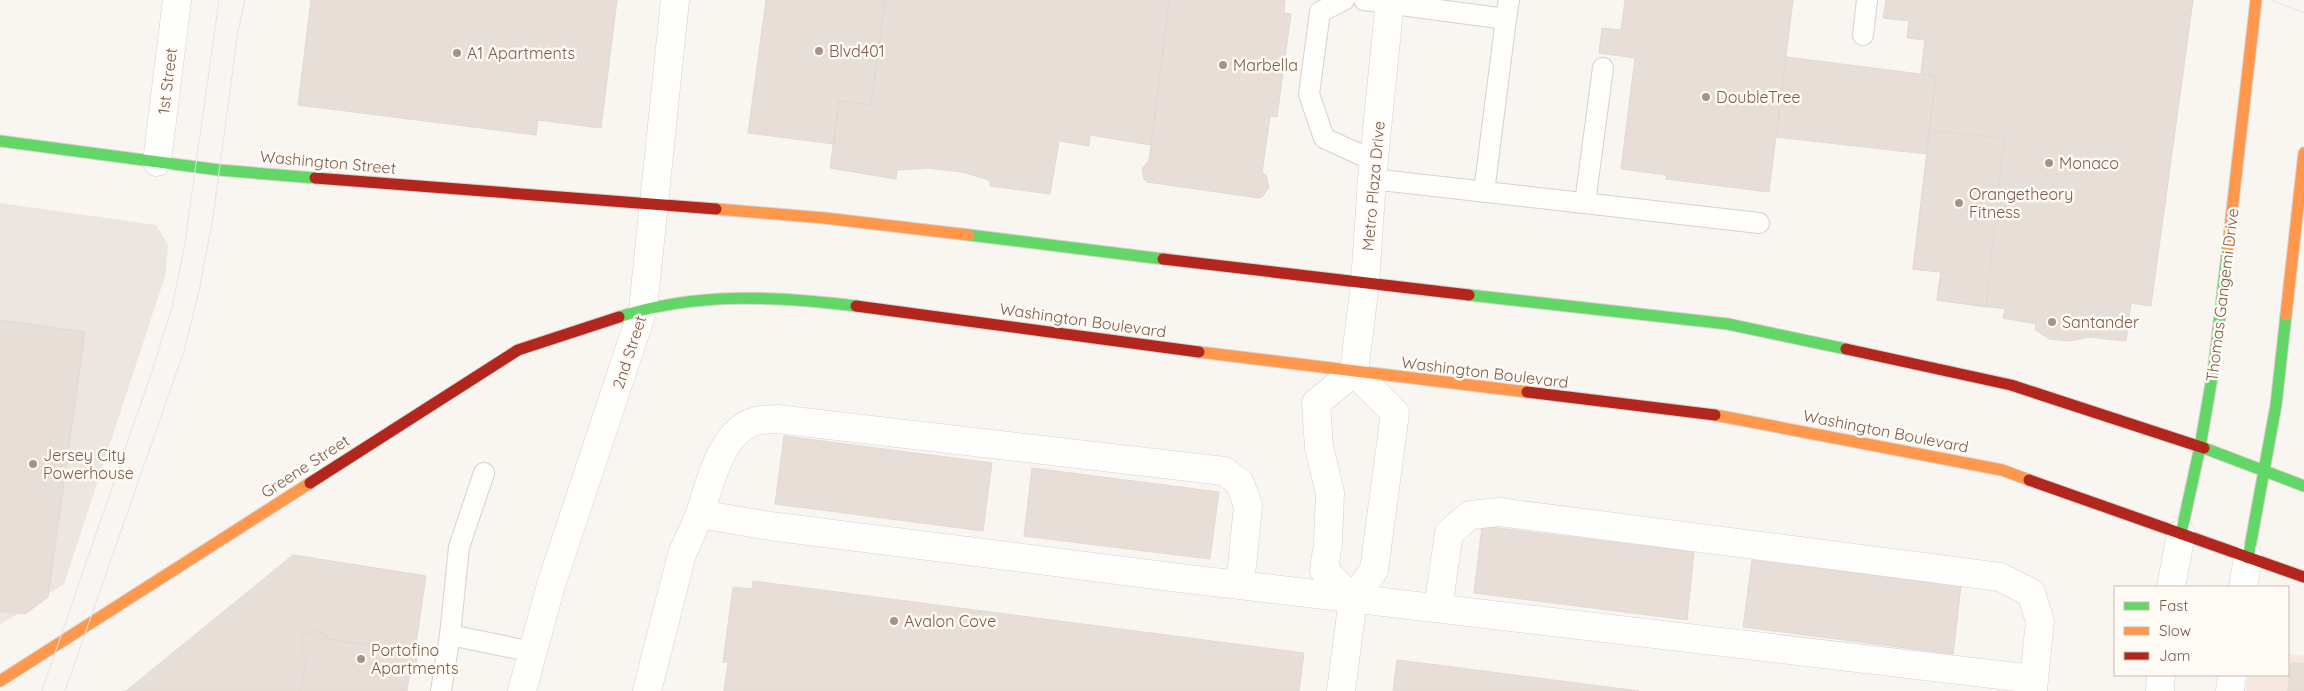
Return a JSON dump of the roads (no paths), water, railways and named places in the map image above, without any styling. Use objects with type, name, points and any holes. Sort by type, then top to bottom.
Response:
[{"type":"street","name":"1st Street","points":[[157,162],[177,0]]},
{"type":"street","name":"2nd Street","points":[[522,691],[551,585],[643,309],[675,0]]},
{"type":"street","name":"Thomas Gangemi Drive","points":[[2171,586],[2200,447],[2214,366],[2256,0]]},
{"type":"street","name":"Metro Plaza Drive","points":[[1354,372],[1365,283],[1373,170],[1381,1]]},
{"type":"street","name":"Washington Street","points":[[0,141],[219,170],[654,204]]},
{"type":"street","points":[[2243,586],[2276,405],[2304,153]]},
{"type":"street","points":[[654,204],[824,218],[1365,283],[1728,324],[2011,385],[2200,447],[2304,486]]},
{"type":"street","name":"Washington Boulevard","points":[[643,309],[718,298],[819,300],[1354,372],[1717,415],[2002,470],[2304,577]]},
{"type":"street","name":"Greene Street","points":[[0,681],[518,350],[643,309]]},
{"type":"street","points":[[1341,691],[1353,599],[1374,570],[1395,413],[1354,372],[1316,403],[1319,447],[1330,493],[1328,543],[1324,570],[1353,599]]},
{"type":"street","points":[[647,691],[682,554],[700,514],[716,466],[734,435],[753,422],[777,419],[1224,471],[1240,483],[1248,506],[1240,585]]},
{"type":"street","points":[[700,514],[770,526],[1438,608],[2034,685],[2040,621],[2031,593],[2000,577],[1499,512],[1470,515],[1449,533],[1438,608]]},
{"type":"street","points":[[2160,691],[2161,676]]},
{"type":"street","points":[[2230,691],[2232,676]]},
{"type":"lane","points":[[1344,0],[1320,12],[1309,94],[1324,138],[1373,170],[1484,192],[1759,223]]},
{"type":"lane","points":[[1864,35],[1867,0]]},
{"type":"lane","points":[[1381,1],[1507,9],[1484,192]]},
{"type":"lane","points":[[1585,203],[1603,68]]},
{"type":"lane","points":[[442,691],[459,547],[484,473]]},
{"type":"lane","points":[[450,635],[533,652]]},
{"type":"tram line","points":[[42,691],[153,368],[172,307],[184,249],[219,0]]},
{"type":"tram line","points":[[65,691],[184,351],[199,291],[213,217],[238,31],[245,0]]},
{"type":"tram line","points":[[2271,0],[2304,13]]},
{"type":"place","name":"Blvd401","points":[[819,51]]},
{"type":"place","name":"A1 Apartments","points":[[457,53]]},
{"type":"place","name":"Marbella","points":[[1223,65]]},
{"type":"place","name":"DoubleTree","points":[[1706,97]]},
{"type":"place","name":"Monaco","points":[[2049,163]]},
{"type":"place","name":"Orangetheory Fitness","points":[[1959,203]]},
{"type":"place","name":"Santander","points":[[2052,322]]},
{"type":"place","name":"Jersey City Powerhouse","points":[[33,464]]},
{"type":"place","name":"Avalon Cove","points":[[894,621]]},
{"type":"place","name":"Portofino Apartments","points":[[361,659]]}]
